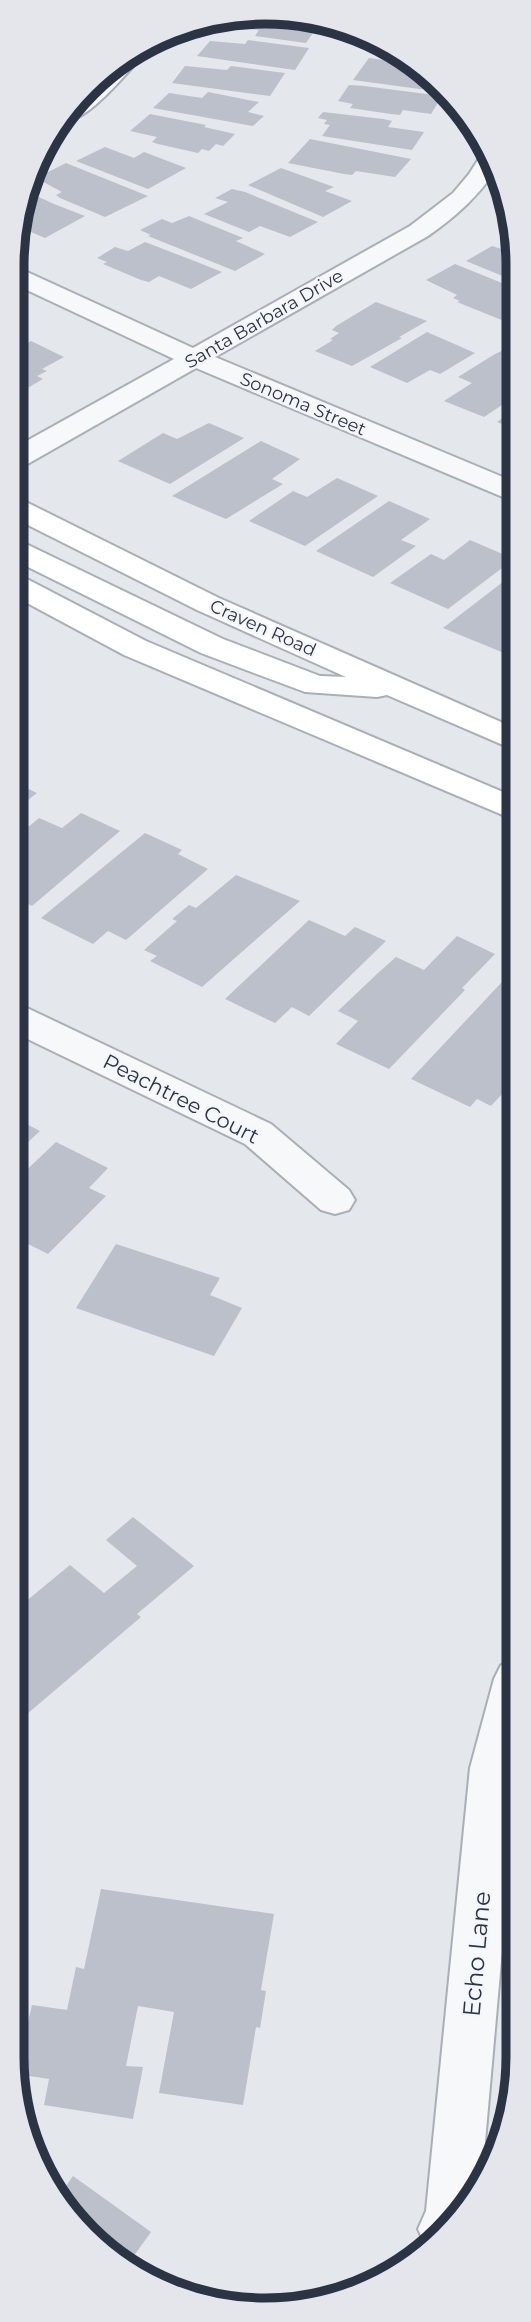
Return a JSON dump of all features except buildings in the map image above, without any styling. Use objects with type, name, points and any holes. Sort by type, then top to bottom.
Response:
[{"type":"main road","name":"Craven Road","points":[[24,512],[208,604],[506,736]]},
{"type":"main road","points":[[24,554],[212,646],[316,685],[400,689]]},
{"type":"main road","points":[[24,589],[135,648],[506,806]]},
{"type":"street","name":"Santa Barbara Drive","points":[[24,454],[439,217],[459,203],[486,168]]},
{"type":"street","name":"Sonoma Street","points":[[24,279],[194,358],[506,489]]},
{"type":"street","name":"Peachtree Court","points":[[24,1022],[258,1134],[335,1200]]},
{"type":"street","name":"Echo Lane","points":[[451,2210],[494,1768],[506,1722]]}]
